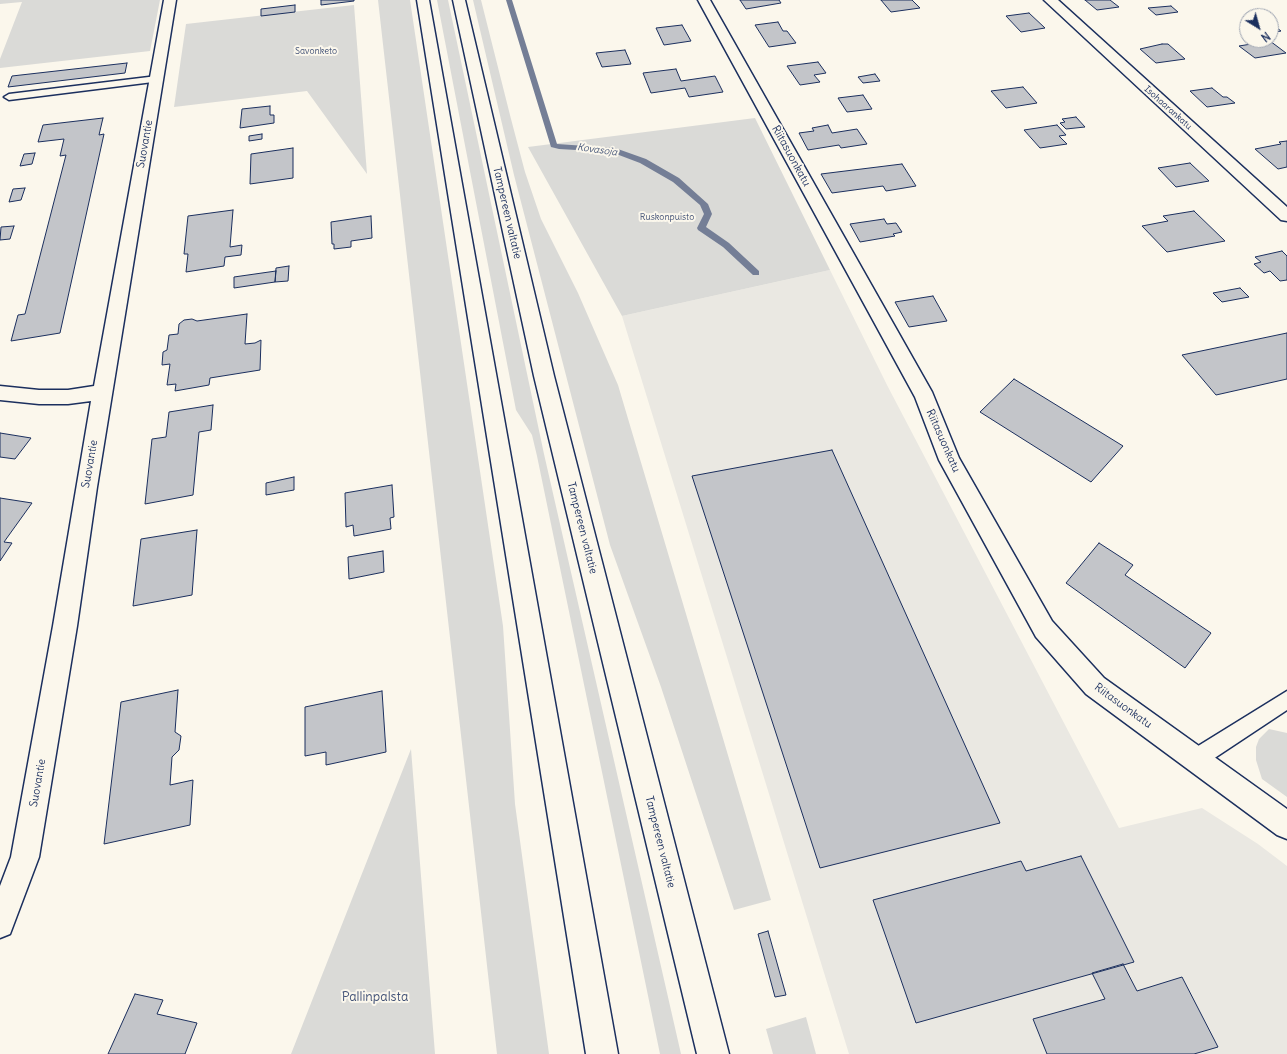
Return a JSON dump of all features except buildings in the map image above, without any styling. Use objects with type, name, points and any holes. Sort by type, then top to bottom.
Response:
[{"type":"main road","name":"Suovantie","points":[[0,924],[25,857],[66,626],[84,500],[170,0]]},
{"type":"main road","points":[[423,0],[602,1054]]},
{"type":"main road","name":"Tampereen valtatie","points":[[459,0],[544,376],[712,1054]]},
{"type":"main road","name":"Riitasuonkatu","points":[[704,0],[924,398],[949,460],[1044,629],[1095,686],[1287,825]]},
{"type":"main road","name":"Isohaarankatu","points":[[1050,0],[1287,216]]},
{"type":"main road","points":[[0,393],[39,397],[68,397],[103,392]]},
{"type":"lane","points":[[9,98],[157,79]]},
{"type":"lane","points":[[1196,758],[1287,700]]},
{"type":"shaded area","points":[[830,270],[887,385],[1119,828],[1202,808],[1258,844],[1287,866],[1287,1054],[849,1054],[622,316]]},
{"type":"green space","points":[[0,0],[160,0],[150,51],[0,68],[0,59],[22,2],[0,4]]},
{"type":"green space","points":[[378,0],[410,0],[503,626],[515,804],[549,1054],[497,1054]]},
{"type":"green space","points":[[437,0],[448,0],[544,454],[681,1054],[660,1054],[537,456],[532,435],[516,410]]},
{"type":"green space","points":[[473,0],[481,0],[525,172],[541,219],[578,293],[618,385],[771,900],[734,910],[661,687],[610,545],[514,175]]},
{"type":"green space","name":"Savonketo","points":[[354,5],[367,174],[307,91],[174,107],[186,24]]},
{"type":"green space","name":"Ruskonpuisto","points":[[755,118],[830,270],[622,316],[528,147]]},
{"type":"green space","points":[[1269,729],[1287,733],[1287,797],[1262,779],[1256,760],[1256,747],[1259,739]]},
{"type":"green space","name":"Pallinpalsta","points":[[411,749],[435,1054],[291,1054]]},
{"type":"green space","points":[[806,1017],[816,1054],[773,1054],[766,1029]]},
{"type":"waterway","name":"Kovasoja","points":[[509,0],[554,145],[559,147],[612,150],[643,161],[676,180],[704,204],[708,214],[701,228],[726,245],[756,273]]}]
